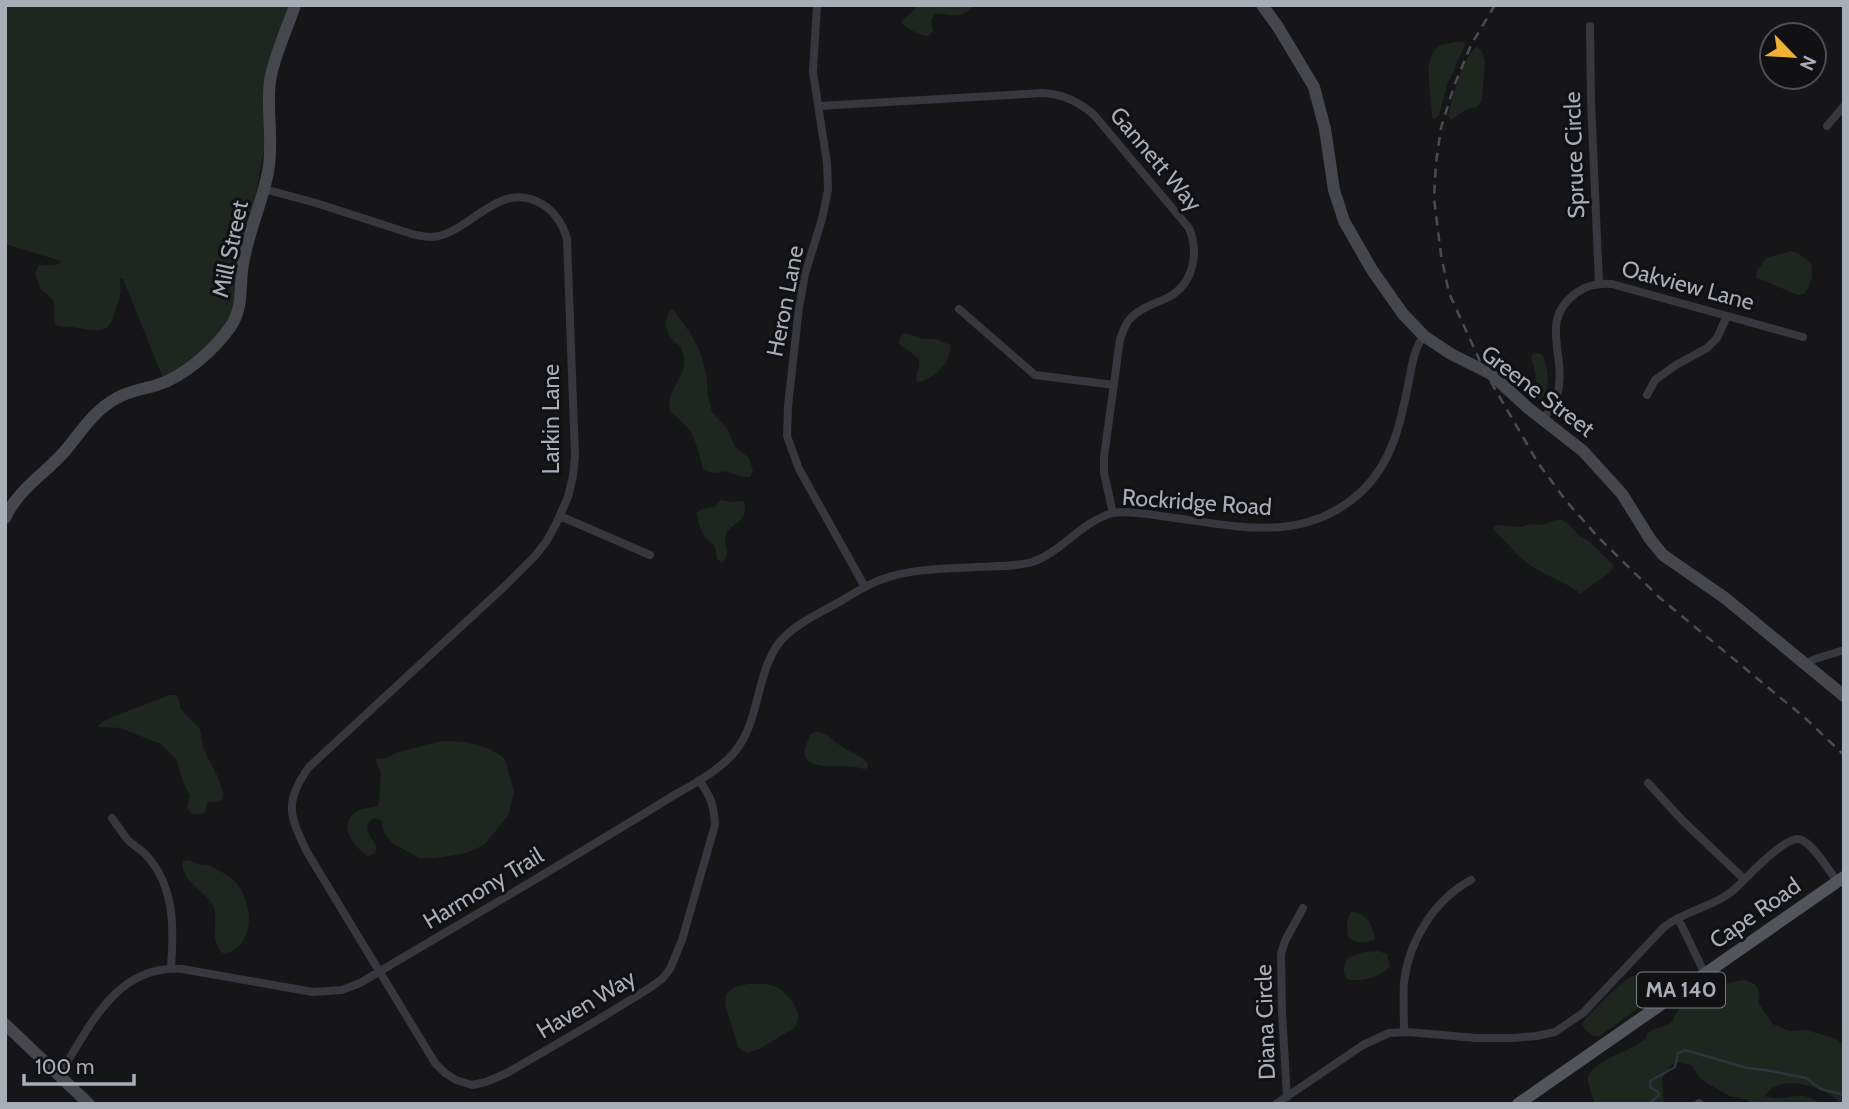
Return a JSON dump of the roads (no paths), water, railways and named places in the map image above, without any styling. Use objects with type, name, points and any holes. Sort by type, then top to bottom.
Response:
[{"type":"main road","name":"Cape Road","points":[[1517,1104],[1841,879]]},
{"type":"street","name":"Mill Street","points":[[5,518],[20,494],[65,452],[101,409],[119,396],[178,377],[230,328],[240,306],[244,257],[268,171],[272,71],[295,5]]},
{"type":"street","name":"Heron Lane","points":[[817,5],[814,89],[827,163],[828,190],[805,274],[799,307],[789,393],[788,436],[799,469],[865,587]]},
{"type":"street","name":"Greene Street","points":[[1262,5],[1303,65],[1314,87],[1325,129],[1336,201],[1350,234],[1394,303],[1424,336],[1451,354],[1490,374],[1593,460],[1622,494],[1653,544],[1663,555],[1726,598],[1844,696]]},
{"type":"street","name":"Spruce Circle","points":[[1591,26],[1591,101],[1599,283]]},
{"type":"street","name":"Gannett Way","points":[[819,106],[1043,93],[1069,98],[1087,109],[1182,219],[1188,228],[1194,248],[1193,266],[1189,275],[1173,295],[1135,314],[1120,339],[1104,465],[1113,513]]},
{"type":"street","points":[[1827,126],[1844,106]]},
{"type":"street","name":"Larkin Lane","points":[[264,189],[428,237],[451,231],[491,205],[511,198],[533,200],[555,215],[567,239],[575,456],[568,497],[560,516],[546,542],[534,557],[309,768],[295,788],[292,812],[295,826],[307,852],[380,971]]},
{"type":"street","name":"Oakview Lane","points":[[1544,420],[1555,400],[1560,383],[1555,342],[1557,319],[1568,300],[1587,286],[1612,284],[1802,337]]},
{"type":"street","points":[[959,309],[1035,375],[1114,385]]},
{"type":"street","points":[[1647,395],[1655,380],[1707,348],[1717,338],[1727,316]]},
{"type":"street","name":"Rockridge Road","points":[[865,587],[881,579],[913,571],[1035,561],[1113,513],[1143,514],[1260,529],[1299,525],[1327,515],[1363,490],[1385,462],[1398,432],[1416,349],[1424,336]]},
{"type":"street","points":[[560,516],[650,555]]},
{"type":"street","name":"Harmony Trail","points":[[59,1075],[91,1024],[120,988],[141,974],[171,968],[313,992],[342,990],[360,983],[538,878],[699,780],[729,758],[742,742],[751,723],[764,675],[779,643],[806,621],[865,587]]},
{"type":"street","points":[[1805,664],[1844,650]]},
{"type":"street","name":"Haven Way","points":[[380,971],[435,1063],[456,1080],[472,1085],[486,1083],[507,1073],[591,1024],[648,989],[670,969],[715,825],[715,807],[699,780]]},
{"type":"street","points":[[1648,783],[1677,815],[1744,879]]},
{"type":"street","points":[[112,818],[128,840],[145,854],[157,870],[167,891],[173,939],[171,968]]},
{"type":"street","points":[[1276,1104],[1368,1042],[1389,1032],[1499,1038],[1537,1037],[1567,1026],[1583,1013],[1658,932],[1678,918],[1724,896],[1787,842],[1798,839],[1809,845],[1841,879]]},
{"type":"street","points":[[1404,1031],[1405,978],[1415,943],[1441,903],[1471,880]]},
{"type":"street","name":"Diana Circle","points":[[1287,1097],[1280,960],[1283,943],[1303,908]]},
{"type":"street","points":[[1678,918],[1704,974]]},
{"type":"street","points":[[5,1024],[89,1104]]},
{"type":"waterway","points":[[1649,1104],[1659,1095],[1650,1087],[1650,1081],[1675,1067],[1678,1053],[1685,1050],[1747,1068],[1806,1078],[1821,1089],[1844,1095]]},
{"type":"railway","points":[[1495,5],[1471,45],[1454,86],[1441,128],[1434,198],[1449,293],[1484,370],[1538,463],[1598,537],[1660,598],[1805,718],[1844,755]]}]
